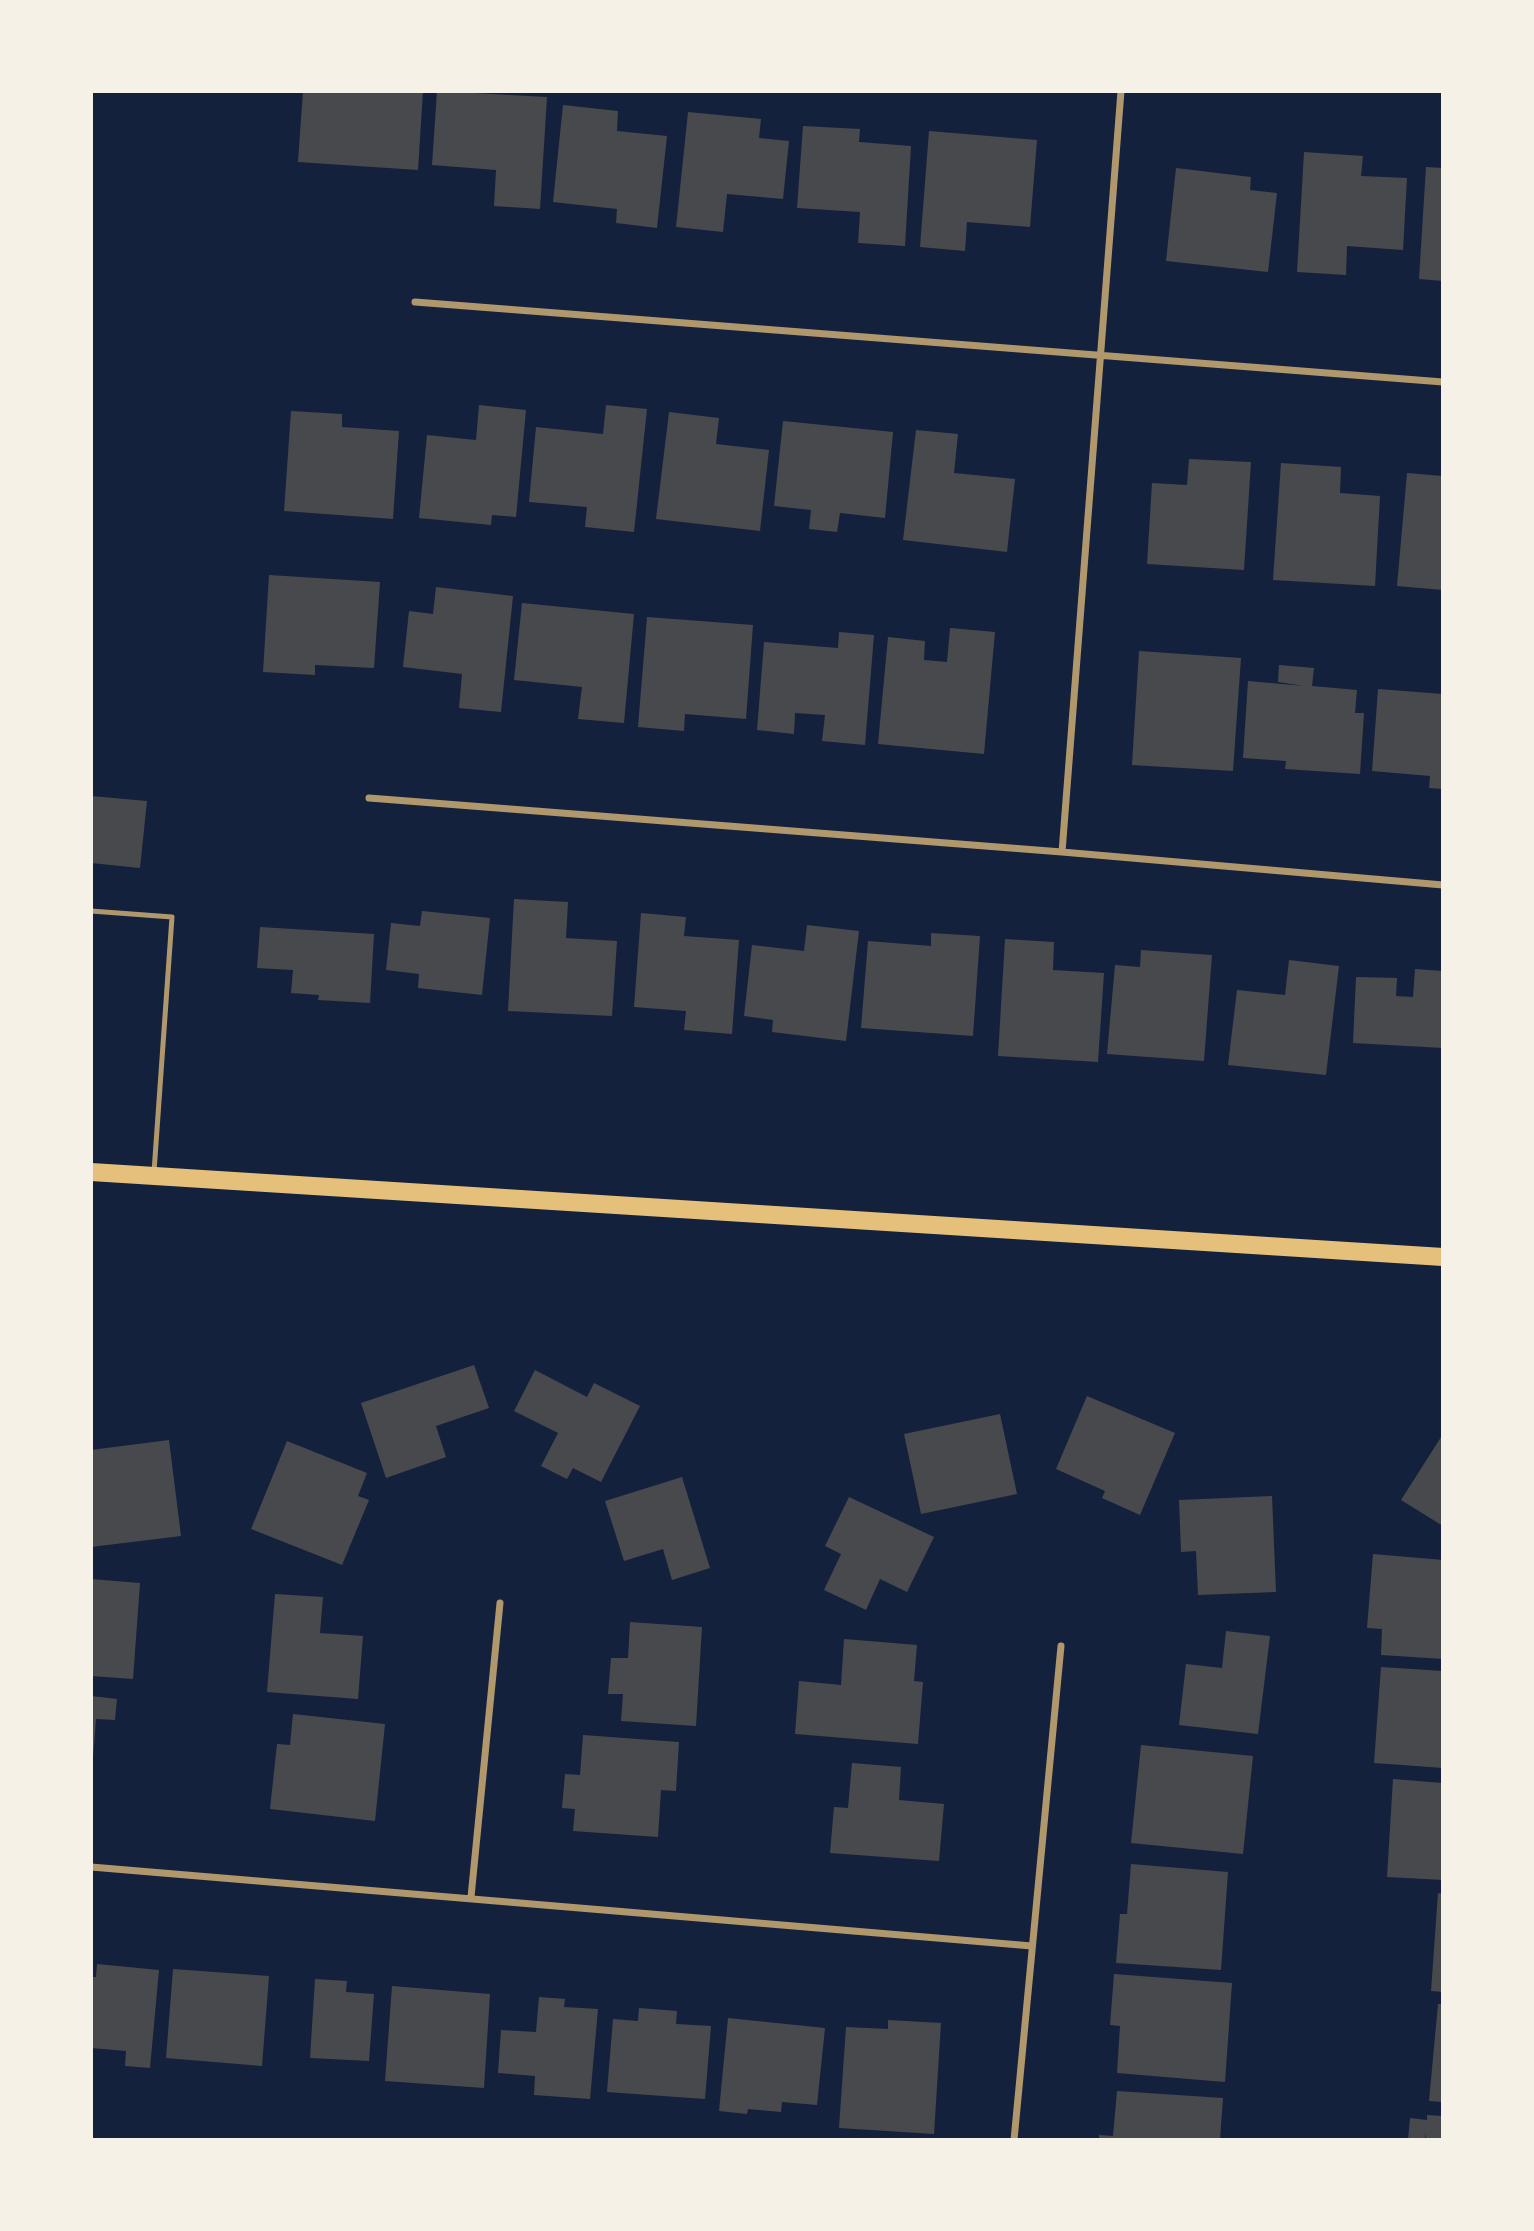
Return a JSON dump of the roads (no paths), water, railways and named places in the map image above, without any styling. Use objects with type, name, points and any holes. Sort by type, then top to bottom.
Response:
[{"type":"main road","points":[[91,1172],[1443,1257]]},
{"type":"street","points":[[1062,852],[1121,91]]},
{"type":"street","points":[[415,302],[1443,382]]},
{"type":"street","points":[[369,798],[1062,852],[1443,885]]},
{"type":"street","points":[[471,1897],[500,1603]]},
{"type":"street","points":[[1014,2140],[1061,1646]]},
{"type":"street","points":[[91,1867],[1032,1946]]},
{"type":"lane","points":[[91,911],[172,917],[154,1176]]}]
